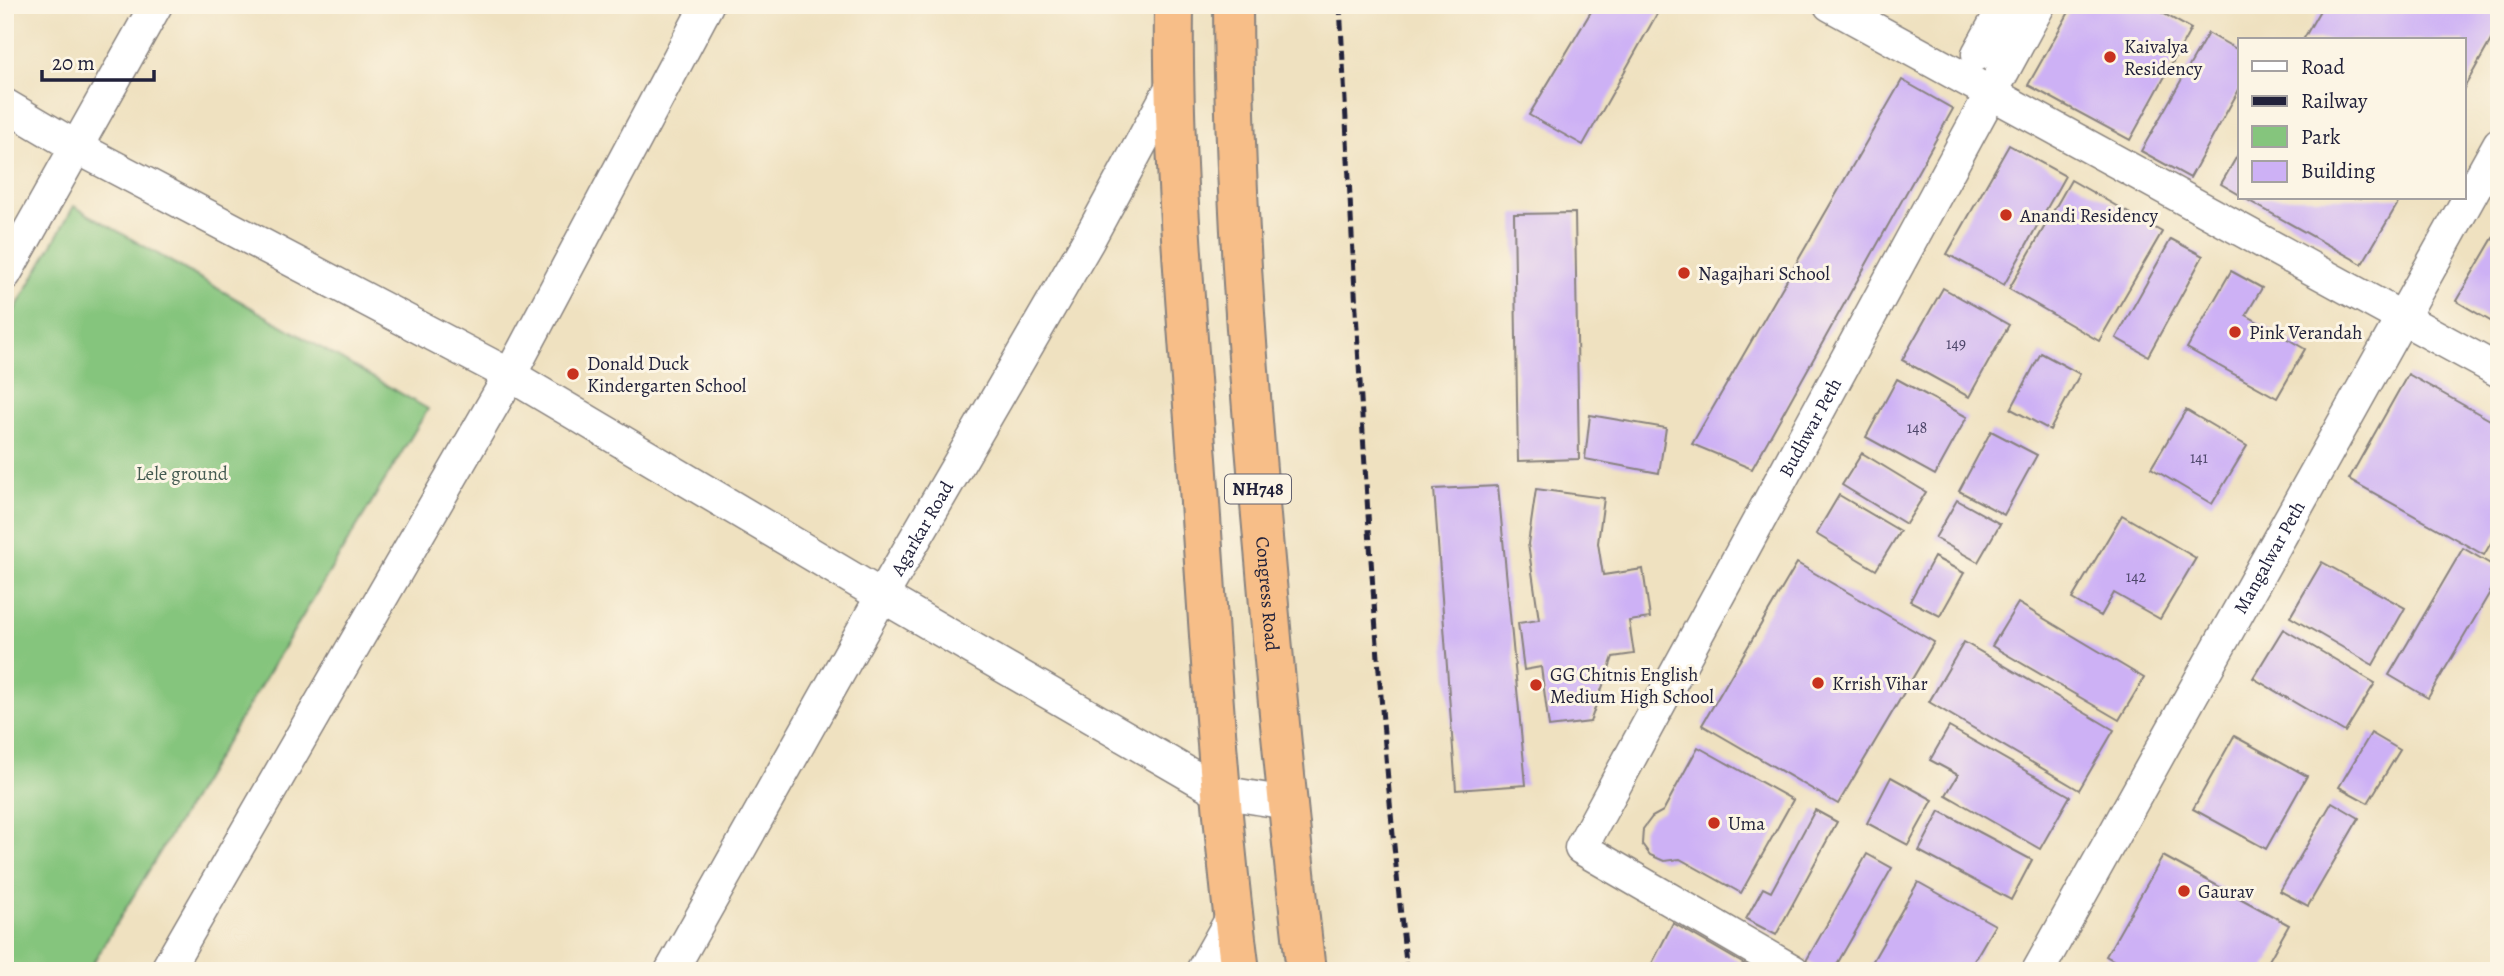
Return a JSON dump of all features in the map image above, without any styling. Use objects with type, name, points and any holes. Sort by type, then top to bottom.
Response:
[{"type":"highway","name":"NH748","points":[[1174,5],[1173,84],[1220,792],[1240,971]]},
{"type":"highway","name":"Congress Road","points":[[1233,5],[1234,123],[1249,390],[1287,803],[1306,971]]},
{"type":"street","points":[[5,274],[156,5]]},
{"type":"street","points":[[166,971],[510,375],[707,5]]},
{"type":"street","points":[[1830,5],[2499,370]]},
{"type":"street","points":[[1978,54],[2005,5]]},
{"type":"street","name":"Budhwar Peth","points":[[1793,971],[1580,848],[2039,5]]},
{"type":"street","name":"Agarkar Road","points":[[671,971],[882,596],[1088,242],[1173,84]]},
{"type":"street","points":[[5,105],[78,148],[510,375],[882,596],[1220,792],[1287,803]]},
{"type":"street","name":"Mangalwar Peth","points":[[2038,971],[2499,144]]},
{"type":"street","points":[[1202,971],[1233,916]]},
{"type":"green space","name":"Lele ground","points":[[74,206],[428,409],[88,971],[5,971],[5,327]]},
{"type":"building","points":[[1595,5],[1662,5],[1583,145],[1529,115]]},
{"type":"building","name":"Kaivalya Residency","points":[[2073,5],[2148,5],[2191,29],[2130,140],[2028,85]]},
{"type":"building","points":[[2323,5],[2499,5],[2499,26],[2466,84],[2466,38],[2304,38]]},
{"type":"building","points":[[2208,33],[2238,50],[2238,92],[2190,178],[2141,151]]},
{"type":"building","name":"Nagajhari School","points":[[1902,80],[1953,109],[1752,469],[1692,444]]},
{"type":"building","name":"Anandi Residency","points":[[2009,145],[2065,176],[2004,285],[1947,254]]},
{"type":"building","points":[[2238,154],[2238,194],[2221,184]]},
{"type":"building","points":[[2071,180],[2162,232],[2099,341],[2009,289]]},
{"type":"building","points":[[2248,200],[2400,200],[2362,264]]},
{"type":"building","points":[[1575,213],[1579,459],[1518,461],[1514,214]]},
{"type":"building","points":[[2493,238],[2499,242],[2499,326],[2456,301]]},
{"type":"building","points":[[2171,239],[2203,256],[2148,356],[2116,338]]},
{"type":"building","name":"Pink Verandah","points":[[2231,271],[2262,288],[2246,315],[2305,349],[2277,398],[2187,348]]},
{"type":"building","points":[[1943,288],[2009,325],[1969,397],[1902,360]]},
{"type":"building","points":[[2041,353],[2080,374],[2050,430],[2011,409]]},
{"type":"building","points":[[2408,374],[2499,425],[2499,529],[2484,555],[2349,479]]},
{"type":"building","points":[[1897,379],[1967,417],[1935,475],[1866,437]]},
{"type":"building","points":[[2186,410],[2247,446],[2212,504],[2151,468]]},
{"type":"building","points":[[1590,415],[1666,428],[1659,473],[1585,459]]},
{"type":"building","points":[[1991,431],[2037,455],[2004,515],[1959,491]]},
{"type":"building","points":[[1862,453],[1926,492],[1906,524],[1842,485]]},
{"type":"building","points":[[1498,486],[1526,785],[1456,790],[1434,489]]},
{"type":"building","points":[[1536,489],[1604,498],[1598,543],[1603,575],[1643,569],[1650,618],[1629,621],[1634,654],[1613,657],[1590,722],[1549,727],[1541,667],[1524,670],[1518,623],[1539,620],[1528,544]]},
{"type":"building","points":[[1839,495],[1900,531],[1876,570],[1816,534]]},
{"type":"building","points":[[1957,500],[2000,524],[1978,562],[1935,538]]},
{"type":"building","points":[[2122,515],[2196,558],[2160,619],[2114,593],[2101,616],[2072,599]]},
{"type":"building","points":[[2463,548],[2499,569],[2499,577],[2428,698],[2389,675]]},
{"type":"building","points":[[1934,557],[1964,573],[1940,616],[1910,601]]},
{"type":"building","points":[[2322,562],[2405,608],[2373,665],[2290,617]]},
{"type":"building","name":"Krrish Vihar","points":[[1797,563],[1934,642],[1838,804],[1702,725]]},
{"type":"building","points":[[2018,603],[2144,678],[2119,720],[1992,646]]},
{"type":"building","points":[[2283,629],[2375,683],[2345,732],[2253,678]]},
{"type":"building","points":[[1964,642],[2114,730],[2079,790],[1929,702]]},
{"type":"building","points":[[1949,727],[2070,796],[2040,849],[1946,795],[1958,775],[1930,760]]},
{"type":"building","points":[[2371,733],[2400,750],[2368,803],[2339,787]]},
{"type":"building","points":[[2234,736],[2307,776],[2266,849],[2193,809]]},
{"type":"building","name":"Uma","points":[[1698,747],[1793,800],[1741,893],[1680,859],[1664,861],[1650,855],[1642,844],[1643,829],[1652,817],[1663,811]]},
{"type":"building","points":[[1891,777],[1933,800],[1908,845],[1867,823]]},
{"type":"building","points":[[2332,802],[2359,818],[2308,906],[2280,891]]},
{"type":"building","points":[[1815,810],[1837,822],[1776,935],[1746,919],[1763,888],[1771,892]]},
{"type":"building","points":[[1940,811],[2032,860],[2011,900],[1919,851]]},
{"type":"building","points":[[1867,854],[1892,868],[1833,971],[1824,971],[1806,961]]},
{"type":"building","name":"Gaurav","points":[[2163,856],[2289,925],[2263,971],[2133,971],[2106,956]]},
{"type":"building","points":[[1918,882],[1995,925],[1968,971],[1867,971]]},
{"type":"building","points":[[1673,923],[1756,971],[1648,971]]},
{"type":"railway","points":[[1340,5],[1374,609],[1407,971]]},
{"type":"place","name":"Kaivalya Residency","points":[[2110,57]]},
{"type":"place","name":"Anandi Residency","points":[[2006,215]]},
{"type":"place","name":"Nagajhari School","points":[[1684,273]]},
{"type":"place","name":"Pink Verandah","points":[[2235,332]]},
{"type":"place","name":"Donald Duck Kindergarten School","points":[[573,374]]},
{"type":"place","name":"Krrish Vihar","points":[[1818,683]]},
{"type":"place","name":"GG Chitnis English Medium High School","points":[[1536,685]]},
{"type":"place","name":"Uma","points":[[1714,823]]},
{"type":"place","name":"Gaurav","points":[[2184,891]]}]
